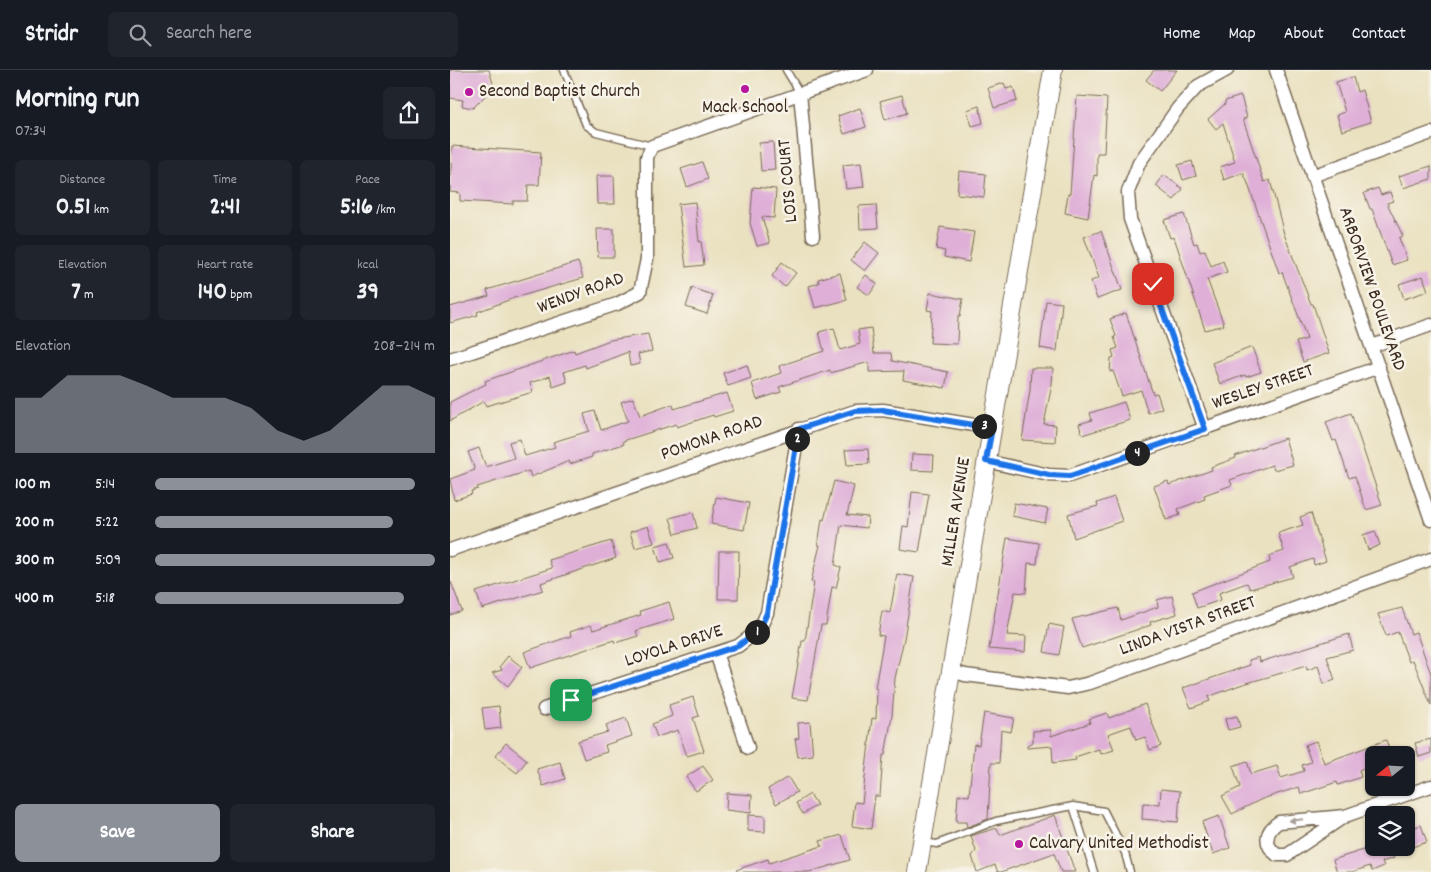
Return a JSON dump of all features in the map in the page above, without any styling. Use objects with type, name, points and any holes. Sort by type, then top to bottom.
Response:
[{"type":"main road","name":"MILLER AVENUE","points":[[917,872],[1053,70]]},
{"type":"street","points":[[1205,429],[1130,219],[1128,192],[1139,163],[1178,108],[1198,86],[1228,70]]},
{"type":"street","name":"ARBORVIEW BOULEVARD","points":[[1276,70],[1431,519]]},
{"type":"street","points":[[652,146],[860,71]]},
{"type":"street","name":"LOIS COURT","points":[[800,93],[813,236]]},
{"type":"street","points":[[1312,176],[1431,133]]},
{"type":"street","name":"WENDY ROAD","points":[[450,359],[618,304],[640,292],[647,259],[647,157],[652,146]]},
{"type":"street","points":[[1372,346],[1431,325]]},
{"type":"street","name":"WESLEY STREET","points":[[986,461],[1049,475],[1070,476],[1379,367]]},
{"type":"street","name":"POMONA ROAD","points":[[450,550],[855,411],[883,410],[992,428]]},
{"type":"street","name":"LOYOLA DRIVE","points":[[544,709],[738,646],[759,630],[767,613],[799,429]]},
{"type":"street","name":"LINDA VISTA STREET","points":[[952,672],[1068,688],[1090,683],[1431,559]]},
{"type":"street","points":[[716,654],[748,748]]},
{"type":"street","points":[[1344,816],[1287,855],[1277,855],[1268,845],[1267,834],[1270,828],[1279,822],[1344,816],[1431,786]]},
{"type":"lane","points":[[564,70],[586,125],[596,132],[652,146]]},
{"type":"lane","points":[[786,70],[800,93]]},
{"type":"lane","points":[[922,842],[937,844],[996,821],[1073,806],[1104,811],[1125,853],[1130,872]]},
{"type":"lane","points":[[1073,806],[1094,872]]},
{"type":"building","name":"Second Baptist Church","points":[[450,70],[489,70],[494,87],[473,108],[462,106],[463,100],[450,98]]},
{"type":"building","points":[[1154,70],[1177,70],[1160,91],[1146,80]]},
{"type":"building","points":[[1353,77],[1357,92],[1362,90],[1371,122],[1342,131],[1337,115],[1345,112],[1336,82]]},
{"type":"building","points":[[1004,83],[1006,89],[1013,87],[1017,101],[994,108],[988,88]]},
{"type":"building","points":[[902,95],[907,113],[885,120],[880,101]]},
{"type":"building","points":[[1077,96],[1107,98],[1104,153],[1097,153],[1097,176],[1094,175],[1088,218],[1065,213],[1068,194],[1070,194]]},
{"type":"building","points":[[1241,96],[1247,118],[1243,119],[1264,182],[1270,180],[1284,234],[1311,304],[1313,304],[1329,353],[1303,362],[1296,342],[1307,339],[1282,272],[1279,273],[1247,181],[1243,173],[1224,180],[1220,167],[1235,162],[1223,123],[1216,129],[1208,119],[1225,104],[1225,101]]},
{"type":"building","points":[[979,106],[983,123],[972,126],[967,110]]},
{"type":"building","points":[[860,108],[866,127],[844,134],[838,116]]},
{"type":"building","points":[[773,142],[775,170],[761,171],[759,143]]},
{"type":"building","points":[[452,146],[541,152],[539,185],[528,185],[527,201],[513,201],[513,204],[460,201],[460,193],[450,192]]},
{"type":"building","points":[[1192,161],[1196,176],[1183,180],[1178,165]]},
{"type":"building","points":[[702,162],[708,179],[687,187],[681,169]]},
{"type":"building","points":[[861,163],[864,187],[846,189],[843,165]]},
{"type":"building","points":[[1431,166],[1431,179],[1403,188],[1399,176]]},
{"type":"building","points":[[959,171],[986,174],[984,197],[957,194]]},
{"type":"building","points":[[1164,175],[1183,189],[1174,200],[1156,186]]},
{"type":"building","points":[[596,176],[614,176],[615,204],[597,204]]},
{"type":"building","points":[[753,187],[776,189],[774,218],[762,217],[770,243],[757,246],[750,223]]},
{"type":"building","points":[[1378,188],[1381,195],[1390,192],[1393,201],[1387,203],[1403,236],[1399,238],[1407,260],[1392,265],[1372,209],[1370,209],[1364,193]]},
{"type":"building","points":[[695,202],[699,242],[701,241],[704,265],[686,267],[678,204]]},
{"type":"building","points":[[876,205],[878,228],[860,229],[859,206]]},
{"type":"building","points":[[1184,214],[1194,244],[1197,243],[1200,252],[1205,250],[1211,266],[1223,261],[1227,272],[1207,279],[1224,325],[1205,330],[1174,237],[1170,238],[1164,220]]},
{"type":"building","points":[[940,227],[974,232],[969,262],[944,257],[945,251],[936,249]]},
{"type":"building","points":[[597,229],[614,229],[614,257],[598,257]]},
{"type":"building","points":[[1101,231],[1122,290],[1097,299],[1091,281],[1099,278],[1084,237]]},
{"type":"building","points":[[865,242],[879,253],[865,271],[851,260]]},
{"type":"building","points":[[578,262],[583,278],[514,298],[477,312],[478,315],[450,323],[450,307],[489,296],[487,290]]},
{"type":"building","points":[[782,262],[796,273],[785,287],[772,276]]},
{"type":"building","points":[[840,273],[847,300],[815,308],[809,286],[819,283],[818,279]]},
{"type":"building","points":[[866,275],[877,284],[869,295],[857,287]]},
{"type":"building","points":[[1423,276],[1428,291],[1404,299],[1399,284]]},
{"type":"building","points":[[692,288],[713,295],[707,314],[686,307]]},
{"type":"building","points":[[930,293],[963,299],[960,316],[958,316],[957,344],[930,343],[932,311],[927,310]]},
{"type":"building","points":[[1046,301],[1062,303],[1057,351],[1040,348]]},
{"type":"building","points":[[1126,313],[1153,394],[1157,393],[1162,408],[1148,413],[1141,390],[1122,396],[1113,371],[1110,372],[1111,358],[1114,357],[1112,350],[1118,348],[1110,319]]},
{"type":"building","points":[[834,328],[840,350],[860,344],[858,330],[871,328],[874,353],[891,353],[892,361],[948,372],[945,388],[903,380],[904,371],[869,372],[869,362],[830,373],[830,370],[779,387],[781,392],[757,400],[752,383],[781,373],[779,366],[824,351],[819,332]]},
{"type":"building","points":[[648,334],[652,351],[638,354],[640,364],[630,366],[628,352],[586,368],[585,365],[564,372],[567,382],[553,387],[550,376],[530,383],[533,392],[486,406],[484,401],[450,421],[450,402],[486,384],[485,381],[574,350],[575,353],[610,340]]},
{"type":"building","points":[[1252,347],[1261,372],[1246,377],[1245,375],[1220,384],[1212,363]]},
{"type":"building","points":[[747,365],[751,378],[728,386],[723,373]]},
{"type":"building","points":[[1031,368],[1053,368],[1052,384],[1044,424],[1056,425],[1055,442],[1022,440],[1030,390]]},
{"type":"building","points":[[727,393],[733,411],[714,417],[713,415],[677,427],[676,424],[623,441],[624,444],[592,454],[592,457],[570,464],[569,461],[531,477],[529,471],[477,487],[478,489],[471,491],[472,494],[454,500],[450,479],[475,470],[468,452],[479,448],[486,467],[514,458],[509,442],[520,439],[525,456],[555,447],[553,442],[589,431],[584,414],[595,411],[601,430],[628,421],[621,402],[633,398],[640,416],[673,404],[674,409]]},
{"type":"building","points":[[1124,402],[1130,420],[1082,435],[1079,424],[1092,420],[1090,413]]},
{"type":"building","points":[[1351,413],[1382,505],[1366,510],[1355,476],[1349,478],[1336,440],[1333,441],[1326,422]]},
{"type":"building","points":[[1285,438],[1293,465],[1274,470],[1272,465],[1230,480],[1232,485],[1204,495],[1205,499],[1178,509],[1180,515],[1166,520],[1154,486],[1168,481],[1169,485],[1212,470],[1211,467],[1236,458],[1235,456]]},
{"type":"building","points":[[868,449],[869,464],[847,465],[845,450]]},
{"type":"building","points":[[912,454],[934,455],[933,471],[911,470]]},
{"type":"building","points":[[834,481],[854,486],[847,515],[868,517],[867,528],[841,525],[835,565],[841,567],[836,588],[832,587],[826,625],[821,625],[808,700],[792,698],[802,641],[805,641],[814,582],[811,582],[820,545],[818,545],[822,519],[824,520]]},
{"type":"building","points":[[912,492],[929,494],[919,552],[900,549],[903,526],[908,527]]},
{"type":"building","points":[[716,497],[749,503],[744,530],[711,524]]},
{"type":"building","points":[[1114,497],[1122,521],[1074,538],[1068,514],[1098,506],[1097,503]]},
{"type":"building","points":[[1014,503],[1048,509],[1045,523],[1012,516]]},
{"type":"building","points":[[693,512],[697,528],[675,534],[670,518]]},
{"type":"building","points":[[1311,513],[1326,561],[1314,565],[1313,559],[1290,567],[1293,577],[1250,589],[1247,583],[1219,593],[1221,600],[1197,608],[1192,592],[1270,562],[1269,556],[1284,551],[1278,533],[1303,525],[1300,517]]},
{"type":"building","points":[[648,526],[654,543],[635,548],[630,532]]},
{"type":"building","points":[[1375,531],[1380,545],[1368,550],[1363,535]]},
{"type":"building","points":[[1007,538],[1039,543],[1037,564],[1028,563],[1026,593],[1015,592],[1007,635],[1026,636],[1025,652],[989,649]]},
{"type":"building","points":[[611,541],[616,558],[541,583],[543,590],[482,609],[476,592],[552,568],[549,560]]},
{"type":"building","points":[[669,542],[674,558],[660,562],[655,546]]},
{"type":"building","points":[[719,551],[739,551],[738,599],[718,599]]},
{"type":"building","points":[[897,574],[914,577],[904,639],[895,678],[892,716],[885,755],[883,755],[880,796],[875,796],[871,829],[852,826],[855,802],[862,803],[872,718],[876,719],[877,689],[875,688],[884,636],[878,635],[882,611],[890,613]]},
{"type":"building","points":[[450,583],[462,611],[450,615]]},
{"type":"building","points":[[1172,596],[1177,614],[1150,622],[1151,625],[1082,648],[1072,619],[1118,608],[1121,620],[1158,607],[1157,600]]},
{"type":"building","points":[[669,602],[674,619],[636,631],[638,636],[615,643],[614,640],[530,668],[524,652],[571,636],[570,632],[591,625],[593,630],[641,615],[640,611]]},
{"type":"building","points":[[1402,608],[1411,634],[1416,632],[1431,674],[1431,705],[1413,660],[1409,662],[1398,632],[1386,636],[1378,614]]},
{"type":"building","points":[[1049,624],[1064,627],[1059,655],[1044,652]]},
{"type":"building","points":[[1349,634],[1353,650],[1327,657],[1335,680],[1324,684],[1318,666],[1307,670],[1306,666],[1240,685],[1208,697],[1210,701],[1191,708],[1183,688],[1250,665],[1249,660],[1259,657],[1260,662]]},
{"type":"building","points":[[508,656],[522,667],[508,686],[492,673],[502,670],[500,666]]},
{"type":"building","points":[[693,697],[699,716],[693,718],[704,751],[687,756],[678,730],[657,737],[652,724],[672,716],[669,705]]},
{"type":"building","points":[[1145,704],[1161,746],[1150,750],[1145,737],[1136,740],[1131,726],[1108,734],[1114,750],[1101,754],[1099,749],[1075,757],[1076,760],[1053,763],[1052,746],[1027,748],[1027,745],[1033,742],[1033,731],[1051,730],[1051,736],[1090,723],[1089,719],[1107,713],[1109,718]]},
{"type":"building","points":[[499,706],[501,728],[485,730],[482,708]]},
{"type":"building","points":[[984,713],[1014,718],[1011,732],[1001,730],[999,763],[991,763],[988,819],[967,827],[966,822],[956,822],[958,795],[969,796],[974,744],[979,745]]},
{"type":"building","points":[[1237,716],[1240,727],[1228,730],[1225,719]]},
{"type":"building","points":[[626,718],[632,736],[605,745],[607,752],[584,759],[578,741],[608,732],[606,725]]},
{"type":"building","points":[[810,722],[813,755],[798,757],[795,739],[799,738],[798,723]]},
{"type":"building","points":[[1431,739],[1431,753],[1419,757],[1415,743]]},
{"type":"building","points":[[1386,740],[1388,746],[1370,746]]},
{"type":"building","points":[[1316,741],[1324,763],[1365,748],[1365,768],[1359,770],[1361,777],[1338,785],[1337,782],[1301,794],[1299,787],[1262,799],[1232,814],[1222,796],[1240,787],[1233,766],[1247,761],[1251,774],[1277,766],[1281,778],[1304,771],[1302,765],[1311,762],[1305,745]]},
{"type":"building","points":[[506,743],[527,760],[517,773],[495,756]]},
{"type":"building","points":[[560,762],[565,779],[543,786],[537,769]]},
{"type":"building","points":[[703,766],[713,780],[696,791],[686,777]]},
{"type":"building","points":[[788,777],[797,792],[776,804],[768,789]]},
{"type":"building","points":[[1161,789],[1180,791],[1178,822],[1142,819],[1143,803],[1160,804]]},
{"type":"building","points":[[727,793],[752,795],[751,813],[726,810]]},
{"type":"building","points":[[810,794],[817,805],[803,814],[796,803]]},
{"type":"building","points":[[748,815],[765,816],[765,832],[748,831]]},
{"type":"building","name":"Calvary United Methodist","points":[[1055,815],[1075,872],[1061,872],[1054,853],[1001,872],[998,872],[995,865],[977,872],[972,856],[976,851],[971,836],[997,828],[1000,835]]},
{"type":"building","points":[[1219,816],[1230,848],[1213,854],[1202,822]]},
{"type":"building","points":[[1421,825],[1427,842],[1415,846],[1415,827]]},
{"type":"building","points":[[842,835],[850,860],[809,872],[737,872],[736,870],[768,859],[769,863],[822,846],[820,841]]},
{"type":"building","points":[[1365,849],[1365,856],[1393,856],[1394,858],[1382,862],[1384,866],[1372,871],[1370,866],[1352,872],[1337,872],[1333,860]]},
{"type":"place","name":"Mack School","points":[[745,89]]},
{"type":"place","name":"Second Baptist Church","points":[[469,92]]},
{"type":"place","name":"Calvary United Methodist","points":[[1019,844]]},
{"type":"route","points":[[571,700],[738,646],[759,630],[767,613],[799,429],[830,417],[855,411],[883,410],[992,428],[986,461],[1049,475],[1070,476],[1205,429],[1153,284]]}]
